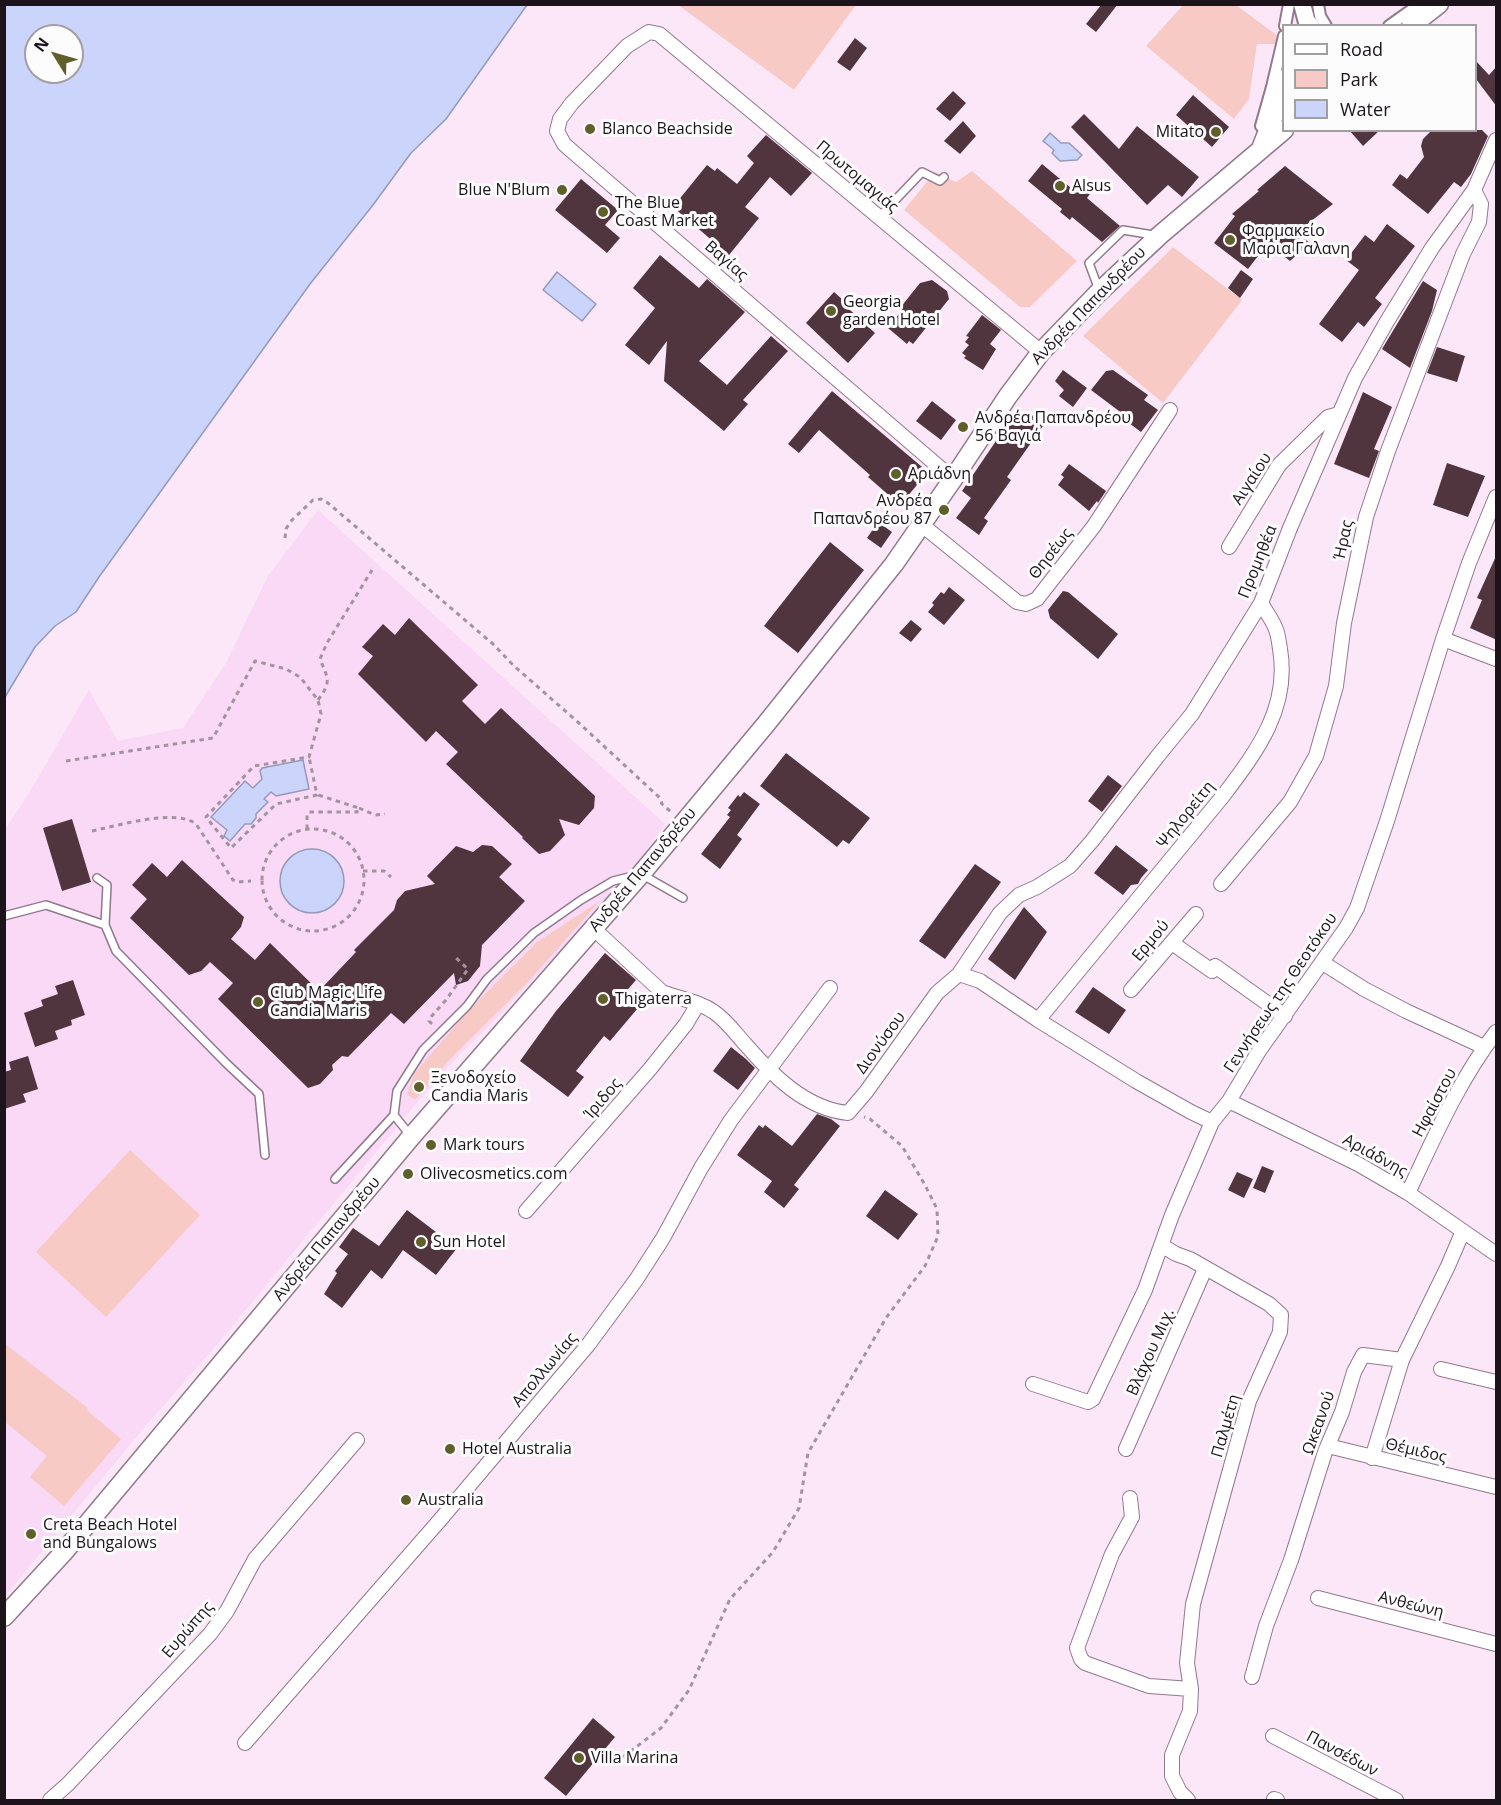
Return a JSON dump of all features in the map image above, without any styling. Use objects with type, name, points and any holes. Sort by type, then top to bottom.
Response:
[{"type":"main road","points":[[1414,24],[1439,4]]},
{"type":"main road","points":[[1260,140],[1275,113],[1282,87]]},
{"type":"main road","name":"Ανδρέα Παπανδρέου","points":[[4,1617],[63,1553],[411,1137],[594,929],[766,724],[894,564],[1008,396],[1041,352],[1099,292],[1260,140],[1282,131]]},
{"type":"street","points":[[1285,24],[1289,4]]},
{"type":"street","points":[[1301,4],[1310,24]]},
{"type":"street","points":[[1311,24],[1320,16],[1318,4]]},
{"type":"street","points":[[1392,24],[1420,4]]},
{"type":"street","name":"Βαγίας","points":[[649,33],[627,46],[572,103],[560,119],[557,131],[564,144],[953,479]]},
{"type":"street","name":"Πρωτομαγιάς","points":[[649,33],[659,34],[672,44],[1041,352]]},
{"type":"street","points":[[1260,140],[1282,44]]},
{"type":"street","name":"Προμηθέα","points":[[959,974],[999,913],[1019,895],[1037,887],[1070,866],[1192,714],[1261,603],[1290,528],[1355,378],[1432,248],[1474,190],[1497,140]]},
{"type":"street","name":"Ήρας","points":[[1221,884],[1290,802],[1316,756],[1335,686],[1347,603],[1366,517],[1388,452],[1463,254],[1479,222],[1481,204],[1474,190]]},
{"type":"street","name":"Θησέως","points":[[922,525],[1017,602],[1026,604],[1037,599],[1094,526],[1170,410]]},
{"type":"street","name":"Αιγαίου","points":[[1229,547],[1279,465],[1328,417],[1339,414]]},
{"type":"street","name":"Γεννήσεως της Θεοτόκου","points":[[1033,1384],[1088,1402],[1093,1399],[1144,1290],[1172,1215],[1212,1122],[1229,1101],[1259,1051],[1323,963],[1357,909],[1396,794],[1443,639],[1469,563],[1497,498]]},
{"type":"street","name":"Ψηλορείτη","points":[[1038,1020],[1223,796],[1268,729],[1279,702],[1283,673],[1275,627],[1261,603]]},
{"type":"street","points":[[1443,639],[1497,659]]},
{"type":"street","name":"Ερμού","points":[[1131,990],[1196,914]]},
{"type":"street","points":[[594,929],[662,992],[713,1011],[725,1021],[768,1071],[786,1085],[833,1112],[848,1113]]},
{"type":"street","points":[[1172,943],[1212,971],[1215,966],[1285,1016]]},
{"type":"street","points":[[1323,963],[1364,989],[1406,1011],[1484,1047]]},
{"type":"street","points":[[959,974],[980,981],[1136,1081],[1212,1122]]},
{"type":"street","name":"Διονύσου","points":[[848,1113],[866,1092],[937,993],[959,974]]},
{"type":"street","name":"Απολλωνίας","points":[[245,1743],[440,1520],[588,1345],[636,1280],[663,1238],[701,1168],[731,1120],[830,988]]},
{"type":"street","name":"Ίριδος","points":[[526,1211],[650,1069],[686,1024],[698,1004]]},
{"type":"street","name":"Ηφαίστου","points":[[1408,1193],[1441,1124],[1484,1047],[1497,1032]]},
{"type":"street","name":"Αριάδνης","points":[[1229,1101],[1358,1164],[1408,1193],[1497,1254]]},
{"type":"street","points":[[1372,1458],[1402,1360],[1448,1266],[1462,1231]]},
{"type":"street","name":"Παλμέτη","points":[[1161,1245],[1269,1304],[1281,1316],[1280,1332],[1249,1401],[1193,1604],[1186,1663],[1191,1688]]},
{"type":"street","name":"Βλάχου Μιχ.","points":[[1126,1449],[1206,1269]]},
{"type":"street","name":"Ωκεανού","points":[[1252,1677],[1266,1626],[1292,1560],[1354,1372],[1363,1355],[1402,1360]]},
{"type":"street","points":[[1441,1369],[1497,1382]]},
{"type":"street","name":"Ευρώπης","points":[[50,1800],[68,1784],[210,1634],[227,1611],[255,1559],[357,1440]]},
{"type":"street","name":"Θέμιδος","points":[[1328,1446],[1497,1487]]},
{"type":"street","points":[[1130,1498],[1132,1517],[1112,1554],[1077,1648],[1085,1663],[1149,1686],[1191,1688],[1190,1711],[1172,1755],[1172,1776],[1180,1792],[1188,1800]]},
{"type":"street","name":"Ανθεώνη","points":[[1318,1598],[1497,1644]]},
{"type":"street","name":"Πανσέδων","points":[[1273,1736],[1396,1800]]},
{"type":"lane","points":[[879,217],[922,172],[939,182],[944,177]]},
{"type":"lane","points":[[1099,292],[1089,263],[1123,230],[1146,236],[1160,236]]},
{"type":"lane","points":[[335,1179],[394,1114],[397,1091],[423,1050],[534,933],[613,881],[641,874],[683,898]]},
{"type":"lane","points":[[97,878],[107,885],[105,925],[116,951],[226,1063],[260,1094],[265,1155]]},
{"type":"lane","points":[[4,916],[46,905],[105,925]]},
{"type":"lane","points":[[394,1114],[411,1137]]},
{"type":"path","points":[[285,538],[290,522],[313,500],[321,499],[328,503],[493,644],[513,665],[660,798],[662,804],[670,812],[679,817]]},
{"type":"path","points":[[318,700],[326,688],[328,679],[320,658],[372,570]]},
{"type":"path","points":[[66,761],[213,738],[255,661],[286,669],[300,677],[318,700],[321,714],[309,757],[317,795]]},
{"type":"path","points":[[309,757],[254,766],[206,817],[231,848],[276,804],[317,795],[375,815],[385,814]]},
{"type":"path","points":[[307,829],[309,812],[357,812],[359,808]]},
{"type":"path","points":[[92,831],[155,819],[191,820],[196,824],[233,880],[251,881]]},
{"type":"path","points":[[307,829],[330,831],[345,838],[356,851],[365,882],[361,899],[352,914],[339,924],[322,930],[306,930],[290,925],[276,915],[266,901],[262,884],[263,867],[270,852],[282,839],[297,831],[307,829]]},
{"type":"path","points":[[363,871],[384,871],[391,877]]},
{"type":"path","points":[[438,1023],[431,1023],[430,1018],[468,969],[456,958]]},
{"type":"path","points":[[623,1757],[661,1728],[689,1690],[730,1599],[773,1552],[799,1508],[808,1453],[886,1318],[925,1266],[938,1236],[937,1209],[902,1146],[870,1119],[848,1113]]},
{"type":"shaded area","name":"Club Magic Life Candia Maris","points":[[318,510],[665,824],[638,862],[561,950],[425,1093],[5,1596],[5,830],[89,690],[118,741],[183,728],[226,663],[268,576]]},
{"type":"green space","points":[[856,4],[794,90],[678,5]]},
{"type":"green space","points":[[1184,4],[1236,5],[1278,36],[1276,44],[1257,44],[1249,99],[1234,119],[1146,46]]},
{"type":"green space","points":[[972,171],[1077,261],[1030,307],[1020,307],[904,210],[935,172],[956,182]]},
{"type":"green space","points":[[1173,247],[1242,300],[1163,403],[1083,336]]},
{"type":"green space","points":[[600,901],[527,983],[452,1057],[415,1100],[407,1094],[414,1074],[468,1011],[537,942]]},
{"type":"green space","points":[[130,1150],[200,1215],[106,1317],[36,1252]]},
{"type":"green space","points":[[5,1344],[88,1408],[87,1410],[121,1439],[64,1506],[30,1477],[47,1456],[5,1422]]},
{"type":"water","points":[[5,4],[527,5],[446,119],[411,153],[310,284],[76,612],[55,626],[35,647],[5,697]]},
{"type":"water","points":[[1050,133],[1061,143],[1069,143],[1082,155],[1077,160],[1060,161],[1052,153],[1054,150],[1043,141]]},
{"type":"water","points":[[557,272],[596,304],[582,321],[543,290]]},
{"type":"water","points":[[303,760],[309,789],[276,796],[271,792],[264,799],[268,802],[256,814],[251,824],[245,824],[230,841],[224,836],[227,830],[211,817],[245,781],[253,788],[262,779],[260,771],[262,768]]},
{"type":"water","points":[[312,849],[330,854],[335,858],[339,863],[344,881],[339,899],[335,904],[330,908],[312,913],[294,908],[289,904],[285,899],[280,881],[285,863],[289,858],[294,854]]},
{"type":"building","points":[[1102,4],[1118,4],[1096,32],[1086,24]]},
{"type":"building","points":[[855,38],[867,48],[850,71],[837,62]]},
{"type":"building","points":[[1477,62],[1489,75],[1497,66],[1497,107],[1477,80]]},
{"type":"building","points":[[953,91],[966,103],[950,121],[936,109]]},
{"type":"building","points":[[1193,95],[1229,127],[1212,147],[1176,115]]},
{"type":"building","points":[[1084,114],[1119,149],[1137,126],[1199,177],[1182,197],[1168,185],[1147,205],[1071,127]]},
{"type":"building","points":[[963,121],[976,136],[960,154],[944,141]]},
{"type":"building","points":[[1477,130],[1482,130],[1488,136],[1471,174],[1461,187],[1454,182],[1428,214],[1392,185],[1400,174],[1407,179],[1424,157],[1421,146],[1423,139],[1430,132],[1477,132]]},
{"type":"building","points":[[1351,132],[1378,132],[1363,146]]},
{"type":"building","points":[[766,135],[812,173],[791,196],[770,177],[745,207],[759,218],[729,255],[673,207],[707,165],[715,171],[717,168],[737,184],[754,163],[747,156]]},
{"type":"building","points":[[1042,164],[1077,193],[1086,182],[1094,188],[1087,198],[1120,226],[1102,242],[1072,217],[1070,220],[1060,212],[1062,209],[1028,181]]},
{"type":"building","points":[[1285,166],[1333,204],[1296,233],[1310,243],[1290,261],[1268,243],[1248,269],[1214,243],[1235,216],[1232,214]]},
{"type":"building","points":[[581,179],[618,210],[605,225],[620,238],[607,253],[555,210]]},
{"type":"building","points":[[1387,224],[1415,246],[1375,298],[1382,304],[1364,327],[1358,322],[1342,342],[1319,324],[1359,270],[1346,260],[1365,235],[1374,242]]},
{"type":"building","points":[[660,255],[699,288],[707,279],[745,312],[699,361],[727,385],[771,336],[788,351],[743,400],[748,404],[724,431],[664,381],[667,341],[649,365],[625,345],[655,308],[633,288]]},
{"type":"building","points":[[1241,270],[1253,279],[1240,298],[1228,288]]},
{"type":"building","points":[[932,280],[947,291],[949,299],[913,344],[909,341],[907,344],[888,328],[902,310],[900,308],[920,283]]},
{"type":"building","points":[[1423,281],[1437,290],[1432,311],[1410,368],[1382,349]]},
{"type":"building","points":[[834,292],[875,333],[848,363],[806,323]]},
{"type":"building","points":[[982,315],[1001,330],[990,344],[996,349],[983,370],[964,358],[966,356],[962,353],[969,345],[965,342],[969,337],[966,336]]},
{"type":"building","points":[[1437,347],[1465,356],[1457,382],[1427,373]]},
{"type":"building","points":[[1063,370],[1087,388],[1073,407],[1059,396],[1064,390],[1055,381]]},
{"type":"building","points":[[1113,370],[1148,395],[1144,400],[1158,410],[1141,432],[1129,423],[1131,420],[1091,390],[1106,371]]},
{"type":"building","points":[[832,391],[928,472],[900,505],[819,430],[799,453],[788,444]]},
{"type":"building","points":[[1363,392],[1392,407],[1374,449],[1379,451],[1369,478],[1334,464]]},
{"type":"building","points":[[932,401],[956,420],[941,440],[916,421]]},
{"type":"building","points":[[1015,413],[1029,420],[1033,415],[1045,423],[1007,477],[1011,480],[984,518],[988,521],[979,535],[956,518],[971,498],[962,491]]},
{"type":"building","points":[[1447,463],[1485,476],[1468,517],[1433,505]]},
{"type":"building","points":[[1069,464],[1106,491],[1089,511],[1058,485],[1064,477],[1061,475]]},
{"type":"building","points":[[878,522],[892,532],[881,548],[867,538]]},
{"type":"building","points":[[830,542],[864,570],[798,653],[764,626]]},
{"type":"building","points":[[1497,554],[1497,640],[1470,628],[1482,600],[1477,598]]},
{"type":"building","points":[[949,587],[965,600],[944,625],[928,612],[941,592],[944,594]]},
{"type":"building","points":[[1063,591],[1068,592],[1118,634],[1098,659],[1050,618],[1048,610]]},
{"type":"building","points":[[409,618],[478,685],[462,701],[485,724],[501,708],[595,796],[594,808],[579,825],[559,819],[565,835],[550,851],[539,854],[446,764],[458,752],[436,731],[426,742],[358,674],[373,656],[362,647],[383,624],[395,635]]},
{"type":"building","points":[[911,620],[922,629],[911,642],[899,633]]},
{"type":"building","points":[[786,753],[870,818],[849,844],[843,840],[837,847],[760,786]]},
{"type":"building","points":[[1108,775],[1122,786],[1102,812],[1088,801]]},
{"type":"building","points":[[744,792],[760,804],[737,835],[742,839],[720,869],[701,854],[730,817],[727,815],[731,810],[728,808],[738,795],[740,797]]},
{"type":"building","points":[[72,819],[91,882],[62,891],[43,828]]},
{"type":"building","points":[[482,845],[492,846],[512,864],[499,877],[525,901],[482,945],[480,966],[468,981],[456,985],[454,973],[404,1024],[391,1013],[348,1057],[342,1056],[332,1065],[333,1070],[320,1084],[308,1088],[218,999],[233,983],[210,962],[201,971],[189,975],[130,918],[147,899],[132,885],[152,863],[167,877],[182,860],[244,917],[241,927],[231,939],[255,960],[270,943],[319,991],[356,952],[354,950],[394,910],[397,900],[405,891],[435,884],[427,876],[456,846],[473,852]]},
{"type":"building","points":[[1116,845],[1148,870],[1138,884],[1131,885],[1123,895],[1094,873]]},
{"type":"building","points":[[975,864],[1001,882],[945,959],[919,941]]},
{"type":"building","points":[[1024,907],[1047,932],[1015,980],[988,959]]},
{"type":"building","points":[[605,953],[636,980],[623,995],[638,1008],[610,1041],[604,1036],[576,1071],[584,1077],[568,1097],[520,1061],[556,1011]]},
{"type":"building","points":[[73,980],[85,1015],[71,1020],[72,1025],[55,1031],[58,1039],[35,1047],[24,1013],[43,1006],[41,1000],[58,994],[55,986]]},
{"type":"building","points":[[1093,987],[1126,1010],[1109,1034],[1075,1012]]},
{"type":"building","points":[[731,1047],[755,1068],[738,1090],[713,1071]]},
{"type":"building","points":[[28,1056],[38,1089],[23,1094],[26,1102],[4,1109],[4,1072],[11,1070],[9,1062]]},
{"type":"building","points":[[817,1114],[831,1119],[840,1126],[794,1185],[799,1189],[784,1208],[764,1192],[772,1181],[737,1155],[759,1125],[763,1128],[765,1125],[792,1146]]},
{"type":"building","points":[[1262,1166],[1274,1171],[1265,1193],[1253,1188]]},
{"type":"building","points":[[1237,1172],[1253,1179],[1244,1198],[1228,1190]]},
{"type":"building","points":[[885,1190],[918,1214],[898,1240],[866,1216]]},
{"type":"building","points":[[407,1210],[457,1248],[436,1275],[403,1250],[382,1279],[371,1270],[342,1308],[324,1294],[337,1273],[335,1271],[348,1254],[339,1247],[353,1228],[379,1246]]},
{"type":"building","name":"Villa Marina","points":[[593,1718],[615,1737],[566,1796],[544,1778]]},
{"type":"place","name":"Blanco Beachside","points":[[590,129]]},
{"type":"place","name":"Mitato","points":[[1216,132]]},
{"type":"place","name":"Alsus","points":[[1060,186]]},
{"type":"place","name":"Blue N'Blum","points":[[562,190]]},
{"type":"place","name":"The Blue Coast Market","points":[[603,212]]},
{"type":"place","name":"Φαρμακείο Μαρια Γαλανη","points":[[1230,240]]},
{"type":"place","name":"Georgia garden Hotel","points":[[831,311]]},
{"type":"place","name":"Ανδρέα Παπανδρέου 56 Βαγιά","points":[[963,427]]},
{"type":"place","name":"Αριάδνη","points":[[896,474]]},
{"type":"place","name":"Ανδρέα Παπανδρέου 87","points":[[944,510]]},
{"type":"place","name":"Thigaterra","points":[[603,999]]},
{"type":"place","name":"Club Magic Life Candia Maris","points":[[258,1002]]},
{"type":"place","name":"Ξενοδοχείο Candia Maris","points":[[419,1087]]},
{"type":"place","name":"Mark tours","points":[[431,1145]]},
{"type":"place","name":"Olivecosmetics.com","points":[[408,1174]]},
{"type":"place","name":"Sun Hotel","points":[[421,1242]]},
{"type":"place","name":"Hotel Australia","points":[[450,1449]]},
{"type":"place","name":"Australia","points":[[406,1500]]},
{"type":"place","name":"Creta Beach Hotel and Bungalows","points":[[31,1534]]},
{"type":"place","name":"Villa Marina","points":[[579,1758]]}]
